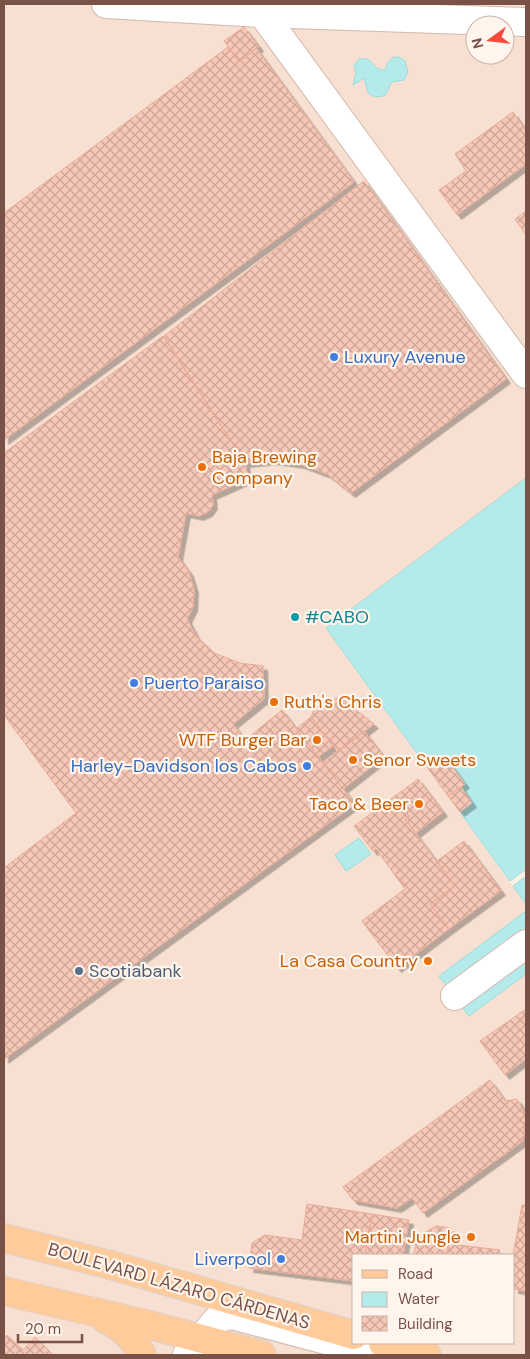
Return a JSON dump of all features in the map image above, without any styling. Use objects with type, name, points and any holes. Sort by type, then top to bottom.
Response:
[{"type":"main road","name":"BOULEVARD LÁZARO CÁRDENAS","points":[[4,1238],[116,1267],[352,1333]]},
{"type":"main road","points":[[4,1291],[92,1311],[194,1346],[262,1355]]},
{"type":"main road","points":[[92,1311],[131,1336],[142,1355]]},
{"type":"main road","points":[[387,1344],[426,1355]]},
{"type":"street","points":[[106,4],[262,13],[526,22]]},
{"type":"street","points":[[262,13],[526,374]]},
{"type":"street","points":[[455,996],[526,944]]},
{"type":"street","name":"BOULEVARD LÁZARO CÁRDENAS","points":[[194,1346],[218,1319],[232,1315],[382,1355]]},
{"type":"shaded area","points":[[4,4],[526,4],[526,478],[326,628],[526,904],[526,911],[439,976],[469,1016],[526,974],[526,1355],[4,1355]]},
{"type":"water","points":[[394,57],[399,57],[405,61],[408,72],[404,80],[392,82],[385,95],[376,97],[368,93],[364,78],[353,85],[356,73],[354,66],[359,59],[371,61],[377,68],[385,70],[388,62]]},
{"type":"water","points":[[526,478],[526,869],[510,881],[460,812],[472,803],[461,787],[464,784],[444,756],[427,767],[326,628]]},
{"type":"water","points":[[359,838],[371,854],[346,871],[335,855]]},
{"type":"water","points":[[526,876],[526,904],[513,886]]},
{"type":"water","points":[[526,911],[526,974],[469,1016],[439,976]]},
{"type":"building","points":[[244,27],[259,47],[239,62],[224,41]]},
{"type":"building","points":[[228,47],[239,62],[256,48],[354,182],[4,440],[4,213]]},
{"type":"building","points":[[513,112],[526,131],[526,164],[457,215],[439,190],[466,171],[455,154]]},
{"type":"building","name":"Luxury Avenue","points":[[364,181],[506,379],[351,493],[327,474],[300,464],[272,460],[245,463],[164,336]]},
{"type":"building","points":[[526,211],[526,235],[515,219]]},
{"type":"building","name":"Puerto Paraiso","points":[[163,336],[245,463],[248,479],[212,495],[213,505],[208,512],[199,516],[186,513],[178,557],[189,572],[194,589],[193,607],[187,619],[196,636],[214,653],[240,663],[263,666],[264,699],[233,724],[245,740],[282,710],[355,804],[4,1059],[4,868],[76,813],[4,715],[4,453]]},
{"type":"building","points":[[340,697],[374,724],[338,752],[311,717],[315,707]]},
{"type":"building","name":"WTF Burger Bar","points":[[311,717],[333,746],[318,757],[296,729]]},
{"type":"building","name":"Senor Sweets","points":[[364,731],[384,757],[343,789],[323,763]]},
{"type":"building","points":[[444,755],[465,784],[448,796],[427,767]]},
{"type":"building","name":"Taco & Beer","points":[[418,779],[443,812],[416,833],[405,819],[409,816],[395,796]]},
{"type":"building","points":[[461,787],[472,803],[460,812],[448,796]]},
{"type":"building","points":[[395,796],[409,816],[405,819],[455,886],[430,904],[449,929],[397,968],[362,921],[405,889],[376,849],[373,851],[354,826]]},
{"type":"building","points":[[464,841],[501,891],[449,929],[430,904],[455,886],[437,861]]},
{"type":"building","points":[[526,1009],[526,1059],[505,1075],[480,1041]]},
{"type":"building","points":[[490,1080],[505,1101],[517,1099],[526,1116],[523,1141],[423,1213],[412,1198],[397,1208],[353,1200],[343,1187]]},
{"type":"building","points":[[307,1204],[372,1214],[365,1254],[352,1254],[352,1281],[249,1268],[252,1243],[265,1235],[302,1240]]},
{"type":"building","points":[[522,1205],[526,1205],[526,1291],[515,1289],[515,1254],[513,1254]]},
{"type":"building","points":[[372,1214],[409,1220],[403,1254],[365,1254]]},
{"type":"building","points":[[436,1226],[451,1228],[447,1254],[414,1254],[417,1237]]},
{"type":"building","points":[[449,1244],[500,1250],[499,1254],[447,1254]]},
{"type":"building","points":[[7,1335],[23,1350],[35,1337],[53,1355],[4,1355],[4,1339]]},
{"type":"place","name":"Luxury Avenue","points":[[334,357]]},
{"type":"place","name":"Baja Brewing Company","points":[[202,467]]},
{"type":"place","name":"#CABO","points":[[295,617]]},
{"type":"place","name":"Puerto Paraiso","points":[[134,683]]},
{"type":"place","name":"Ruth's Chris","points":[[274,702]]},
{"type":"place","name":"WTF Burger Bar","points":[[317,740]]},
{"type":"place","name":"Senor Sweets","points":[[353,760]]},
{"type":"place","name":"Harley-Davidson los Cabos","points":[[307,766]]},
{"type":"place","name":"Taco & Beer","points":[[419,804]]},
{"type":"place","name":"La Casa Country","points":[[428,961]]},
{"type":"place","name":"Scotiabank","points":[[79,971]]},
{"type":"place","name":"Martini Jungle","points":[[471,1237]]},
{"type":"place","name":"Liverpool","points":[[281,1259]]}]
